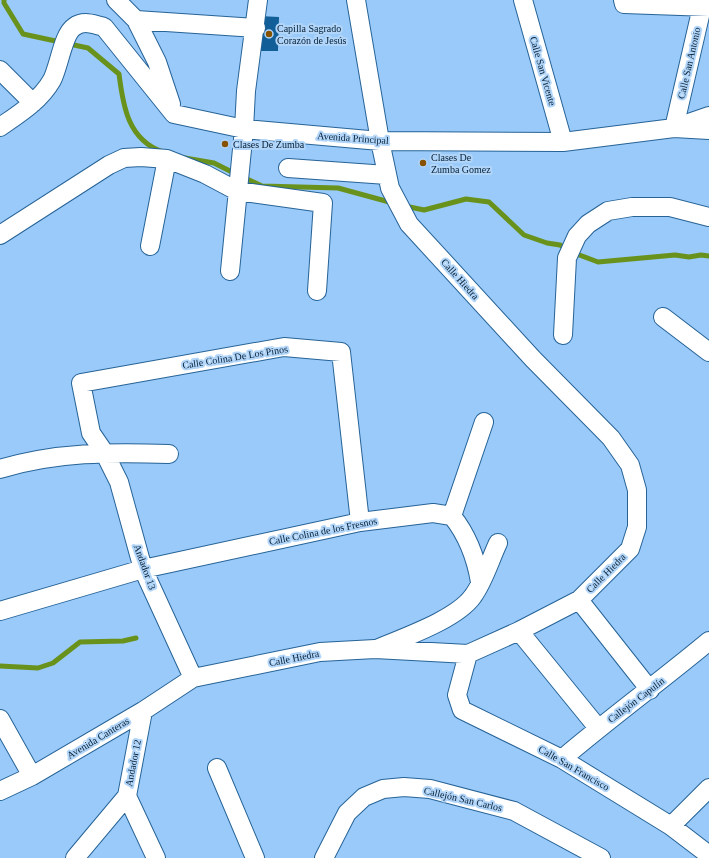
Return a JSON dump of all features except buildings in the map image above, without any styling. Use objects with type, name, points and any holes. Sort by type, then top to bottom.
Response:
[{"type":"street","points":[[116,0],[136,20],[157,62],[174,114]]},
{"type":"street","points":[[230,271],[246,91],[256,28],[258,0]]},
{"type":"street","name":"Calle Hiedra","points":[[193,678],[320,652],[375,650],[468,654],[519,631],[579,600],[630,549],[637,527],[636,490],[630,465],[611,438],[532,360],[409,224],[389,182],[380,141],[356,0]]},
{"type":"street","name":"Calle San Vicente","points":[[523,0],[564,142]]},
{"type":"street","name":"Calle San Antonio","points":[[623,0],[624,4],[705,7],[674,128]]},
{"type":"street","points":[[136,20],[256,28]]},
{"type":"street","points":[[0,127],[33,103],[51,81],[60,60],[68,34],[73,27],[80,24],[91,23],[104,27],[174,114]]},
{"type":"street","points":[[0,70],[33,103]]},
{"type":"street","name":"Avenida Principal","points":[[174,114],[243,137],[380,141],[564,142],[674,128],[709,130]]},
{"type":"street","points":[[674,128],[709,116]]},
{"type":"street","points":[[0,235],[109,165],[124,158],[141,157],[167,159],[238,186],[323,203],[317,291]]},
{"type":"street","points":[[150,246],[167,159]]},
{"type":"street","points":[[288,168],[389,182]]},
{"type":"street","points":[[563,335],[566,258],[577,236],[588,224],[608,211],[632,207],[670,207],[709,217]]},
{"type":"street","points":[[663,317],[709,352]]},
{"type":"street","name":"Calle Colina De Los Pinos","points":[[104,452],[91,433],[81,383],[284,347],[341,352],[360,522]]},
{"type":"street","points":[[480,582],[476,560],[463,530],[452,516],[484,422]]},
{"type":"street","points":[[0,469],[28,460],[104,452],[168,454]]},
{"type":"street","name":"Andador 13","points":[[104,452],[119,482],[143,569],[193,678]]},
{"type":"street","name":"Calle Colina de los Fresnos","points":[[0,611],[143,569],[360,522],[433,513],[452,516]]},
{"type":"street","points":[[375,650],[430,627],[453,613],[473,597],[498,543]]},
{"type":"street","points":[[579,600],[650,690]]},
{"type":"street","points":[[519,631],[598,728]]},
{"type":"street","name":"Callejón Capulín","points":[[562,759],[598,728],[650,690],[709,641]]},
{"type":"street","name":"Calle San Francisco","points":[[468,654],[457,695],[462,710],[562,759],[671,826],[709,855]]},
{"type":"street","name":"Avenida Canteras","points":[[0,791],[32,776],[143,711],[193,678]]},
{"type":"street","name":"Andador 12","points":[[143,711],[128,796],[156,858]]},
{"type":"street","points":[[0,719],[32,776]]},
{"type":"street","points":[[217,768],[256,858]]},
{"type":"street","name":"Callejón San Carlos","points":[[324,858],[347,813],[364,797],[383,789],[404,786],[430,789],[514,811],[601,858]]},
{"type":"street","points":[[671,826],[709,788]]},
{"type":"street","points":[[76,858],[128,796]]},
{"type":"waterway","points":[[4,0],[4,3],[23,34],[88,48],[119,74],[125,110],[129,120],[142,139],[151,147],[163,152]]},
{"type":"waterway","points":[[185,158],[214,163],[236,174]]},
{"type":"waterway","points":[[243,177],[262,186],[338,188],[393,203]]},
{"type":"waterway","points":[[405,206],[424,210],[466,199],[489,202],[524,235],[547,243],[560,245],[567,249]]},
{"type":"waterway","points":[[574,253],[598,262],[675,255],[689,257],[701,255],[709,256]]},
{"type":"waterway","points":[[0,666],[38,668],[53,663],[80,642],[123,641],[136,638]]},
{"type":"place","name":"Capilla Sagrado Corazón de Jesús","points":[[269,34]]},
{"type":"place","name":"Clases De Zumba","points":[[225,144]]},
{"type":"place","name":"Clases De Zumba Gomez","points":[[423,163]]}]
